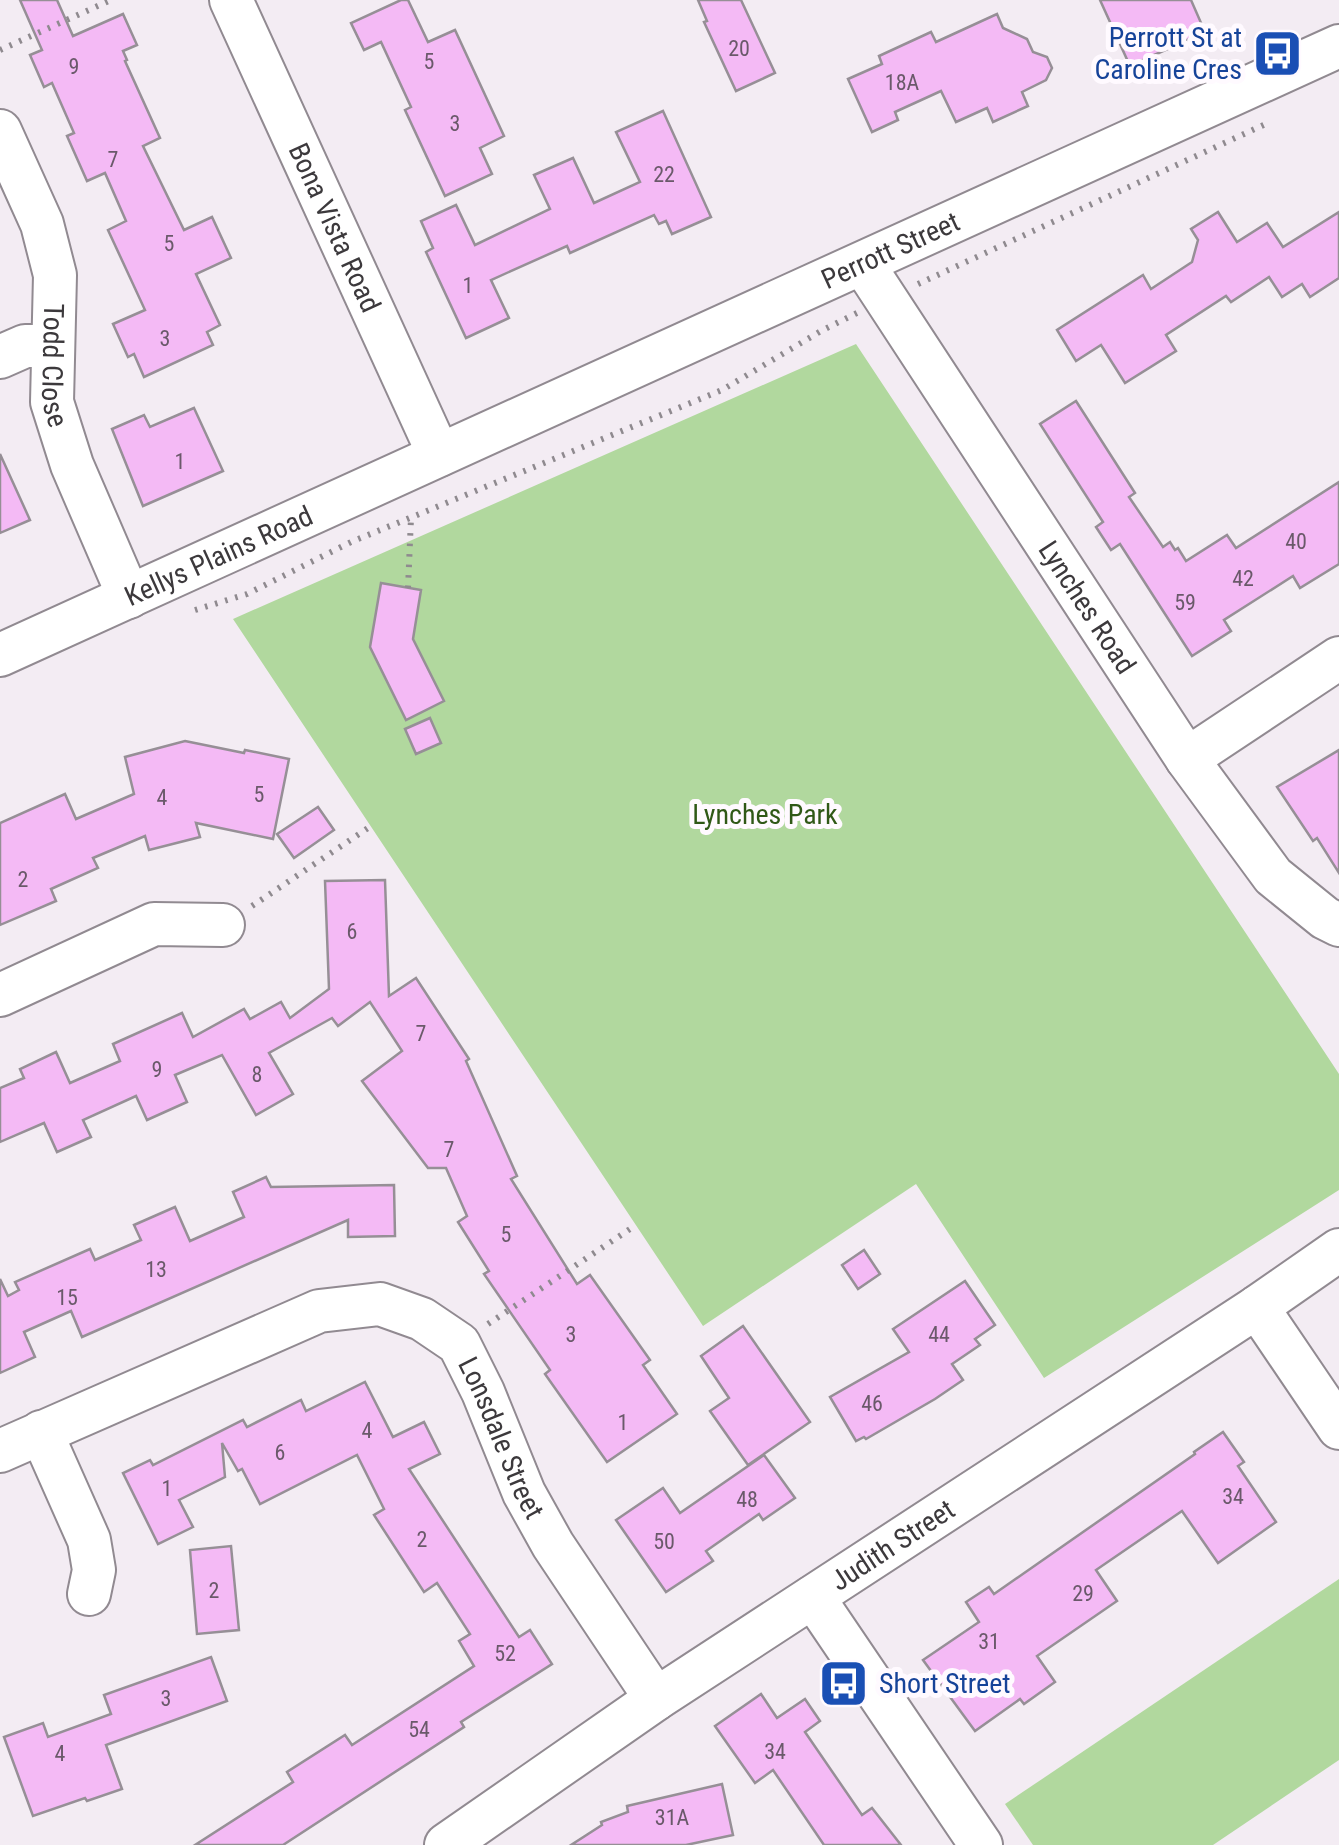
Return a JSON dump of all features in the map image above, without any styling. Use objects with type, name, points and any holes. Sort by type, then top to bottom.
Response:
[{"type":"street","name":"Bona Vista Road","points":[[231,0],[438,455]]},
{"type":"street","name":"Perrott Street","points":[[438,455],[1339,46]]},
{"type":"street","name":"Todd Close","points":[[0,131],[42,224],[55,276],[52,402],[72,465],[129,597]]},
{"type":"street","name":"Lynches Road","points":[[863,264],[1187,759],[1273,876],[1339,925]]},
{"type":"street","points":[[0,357],[25,346],[53,346]]},
{"type":"street","name":"Kellys Plains Road","points":[[0,655],[438,455]]},
{"type":"street","points":[[1187,759],[1339,658]]},
{"type":"street","points":[[0,995],[154,924],[237,916]]},
{"type":"street","name":"Judith Street","points":[[446,1845],[656,1699],[1339,1250]]},
{"type":"street","name":"Lonsdale Street","points":[[0,1451],[319,1311],[380,1304],[422,1319],[459,1344],[524,1493],[553,1545],[656,1699]]},
{"type":"street","points":[[1256,1307],[1339,1428]]},
{"type":"street","points":[[41,1432],[89,1540],[94,1570],[89,1594]]},
{"type":"street","points":[[813,1596],[982,1845]]},
{"type":"path","points":[[0,50],[112,0]]},
{"type":"path","points":[[916,285],[1286,114]]},
{"type":"path","points":[[200,608],[247,594],[351,542],[722,390],[856,314]]},
{"type":"path","points":[[408,588],[411,518]]},
{"type":"path","points":[[237,916],[371,826]]},
{"type":"path","points":[[474,1334],[636,1225]]},
{"type":"green space","name":"Lynches Park","points":[[856,344],[1339,1074],[1339,1190],[1044,1378],[916,1184],[703,1326],[233,619]]},
{"type":"green space","points":[[1339,1579],[1339,1760],[1213,1845],[1033,1845],[1005,1804]]},
{"type":"building","points":[[20,0],[57,0],[73,36],[123,14],[137,45],[123,51],[125,61],[160,138],[143,146],[184,230],[212,217],[231,258],[196,274],[220,325],[207,332],[213,345],[144,377],[134,354],[128,357],[113,324],[145,310],[108,230],[126,221],[105,173],[87,181],[67,136],[74,133],[52,83],[44,87],[30,55],[42,50]]},
{"type":"building","points":[[408,0],[428,42],[455,30],[504,136],[480,148],[492,174],[445,196],[405,110],[411,107],[381,42],[364,50],[351,23]]},
{"type":"building","points":[[698,0],[741,0],[775,73],[736,91]]},
{"type":"building","points":[[1100,0],[1191,0],[1205,32],[1130,66]]},
{"type":"building","points":[[997,14],[1003,28],[1027,39],[1033,52],[1047,57],[1052,68],[1046,80],[1022,92],[1028,106],[993,122],[987,108],[956,122],[941,91],[895,112],[898,120],[872,132],[848,79],[882,64],[879,56],[931,32],[936,42]]},
{"type":"building","points":[[663,111],[711,217],[672,234],[666,221],[659,224],[654,215],[570,253],[567,246],[491,280],[509,318],[466,338],[426,252],[433,248],[421,221],[456,205],[475,245],[550,209],[534,175],[573,158],[594,203],[640,182],[616,132]]},
{"type":"building","points":[[1218,212],[1237,242],[1267,223],[1283,247],[1339,212],[1339,278],[1310,297],[1302,284],[1282,297],[1269,277],[1231,302],[1226,296],[1166,335],[1176,351],[1125,383],[1101,345],[1076,361],[1057,330],[1143,275],[1151,289],[1192,262],[1198,240],[1191,229]]},
{"type":"building","points":[[1076,401],[1135,493],[1129,497],[1163,547],[1170,542],[1186,561],[1227,535],[1236,548],[1339,482],[1339,564],[1300,588],[1293,576],[1224,620],[1231,631],[1192,656],[1120,544],[1111,550],[1096,527],[1103,522],[1040,424]]},
{"type":"building","points":[[194,408],[223,471],[143,506],[112,429],[144,415],[150,427]]},
{"type":"building","points":[[0,454],[30,520],[0,533]]},
{"type":"building","points":[[381,583],[421,590],[413,639],[444,701],[406,720],[370,647]]},
{"type":"building","points":[[430,718],[441,743],[416,754],[405,729]]},
{"type":"building","points":[[185,741],[289,759],[273,839],[196,823],[200,837],[149,850],[145,836],[93,858],[98,868],[51,889],[56,901],[0,925],[0,823],[65,794],[76,819],[134,794],[125,757]]},
{"type":"building","points":[[1339,750],[1339,873],[1277,787]]},
{"type":"building","points":[[318,807],[334,830],[294,858],[277,834]]},
{"type":"building","points":[[385,880],[389,996],[416,978],[469,1059],[466,1061],[517,1176],[511,1179],[577,1284],[590,1275],[650,1360],[643,1365],[677,1414],[607,1462],[545,1374],[550,1370],[484,1274],[489,1271],[458,1222],[467,1216],[446,1168],[428,1168],[362,1081],[402,1051],[370,1002],[338,1026],[332,1018],[269,1053],[293,1094],[256,1115],[222,1055],[175,1075],[187,1102],[147,1120],[136,1096],[83,1120],[91,1137],[57,1152],[44,1123],[0,1142],[0,1088],[24,1078],[20,1069],[56,1052],[70,1083],[120,1061],[113,1044],[182,1013],[193,1037],[244,1009],[250,1019],[281,1002],[290,1018],[329,989],[325,881]]},
{"type":"building","points":[[266,1177],[271,1187],[394,1185],[395,1236],[348,1237],[348,1220],[82,1337],[71,1311],[24,1332],[35,1357],[0,1373],[0,1279],[8,1296],[19,1290],[15,1282],[90,1249],[95,1260],[141,1240],[134,1225],[175,1207],[190,1241],[244,1217],[233,1192]]},
{"type":"building","points":[[864,1250],[880,1274],[858,1289],[842,1265]]},
{"type":"building","points":[[965,1281],[995,1325],[975,1339],[980,1345],[952,1364],[963,1380],[866,1439],[856,1441],[830,1397],[909,1352],[893,1329]]},
{"type":"building","points":[[743,1326],[810,1422],[748,1465],[710,1411],[729,1398],[701,1356]]},
{"type":"building","points":[[365,1382],[393,1437],[424,1422],[440,1454],[409,1469],[519,1637],[530,1630],[552,1664],[461,1722],[464,1727],[283,1845],[195,1845],[293,1782],[287,1772],[345,1735],[352,1745],[474,1666],[459,1641],[470,1634],[437,1583],[424,1592],[374,1515],[384,1509],[357,1455],[260,1504],[242,1469],[238,1471],[222,1443],[225,1477],[179,1500],[193,1527],[158,1544],[123,1473],[150,1460],[153,1465],[243,1420],[247,1427],[301,1400],[306,1411]]},
{"type":"building","points":[[1223,1432],[1244,1462],[1238,1466],[1276,1522],[1218,1563],[1182,1511],[1096,1570],[1117,1601],[1037,1656],[1055,1682],[1024,1704],[1020,1699],[975,1731],[923,1660],[979,1622],[966,1602],[989,1587],[994,1594]]},
{"type":"building","points":[[764,1455],[795,1498],[763,1520],[759,1514],[706,1551],[713,1561],[666,1592],[616,1520],[663,1488],[680,1513]]},
{"type":"building","points":[[231,1546],[239,1630],[197,1634],[190,1550]]},
{"type":"building","points":[[211,1657],[227,1701],[106,1745],[122,1789],[33,1816],[4,1737],[43,1723],[48,1737],[111,1714],[104,1695]]},
{"type":"building","points":[[761,1694],[777,1718],[805,1699],[820,1721],[805,1732],[862,1815],[872,1808],[901,1845],[824,1845],[773,1770],[755,1783],[715,1726]]},
{"type":"building","points":[[722,1784],[733,1835],[686,1845],[571,1845],[601,1822],[628,1812],[627,1806]]},
{"type":"place","name":"Perrott St at Caroline Cres","points":[[1277,53]]},
{"type":"place","name":"Short Street","points":[[844,1683]]}]
